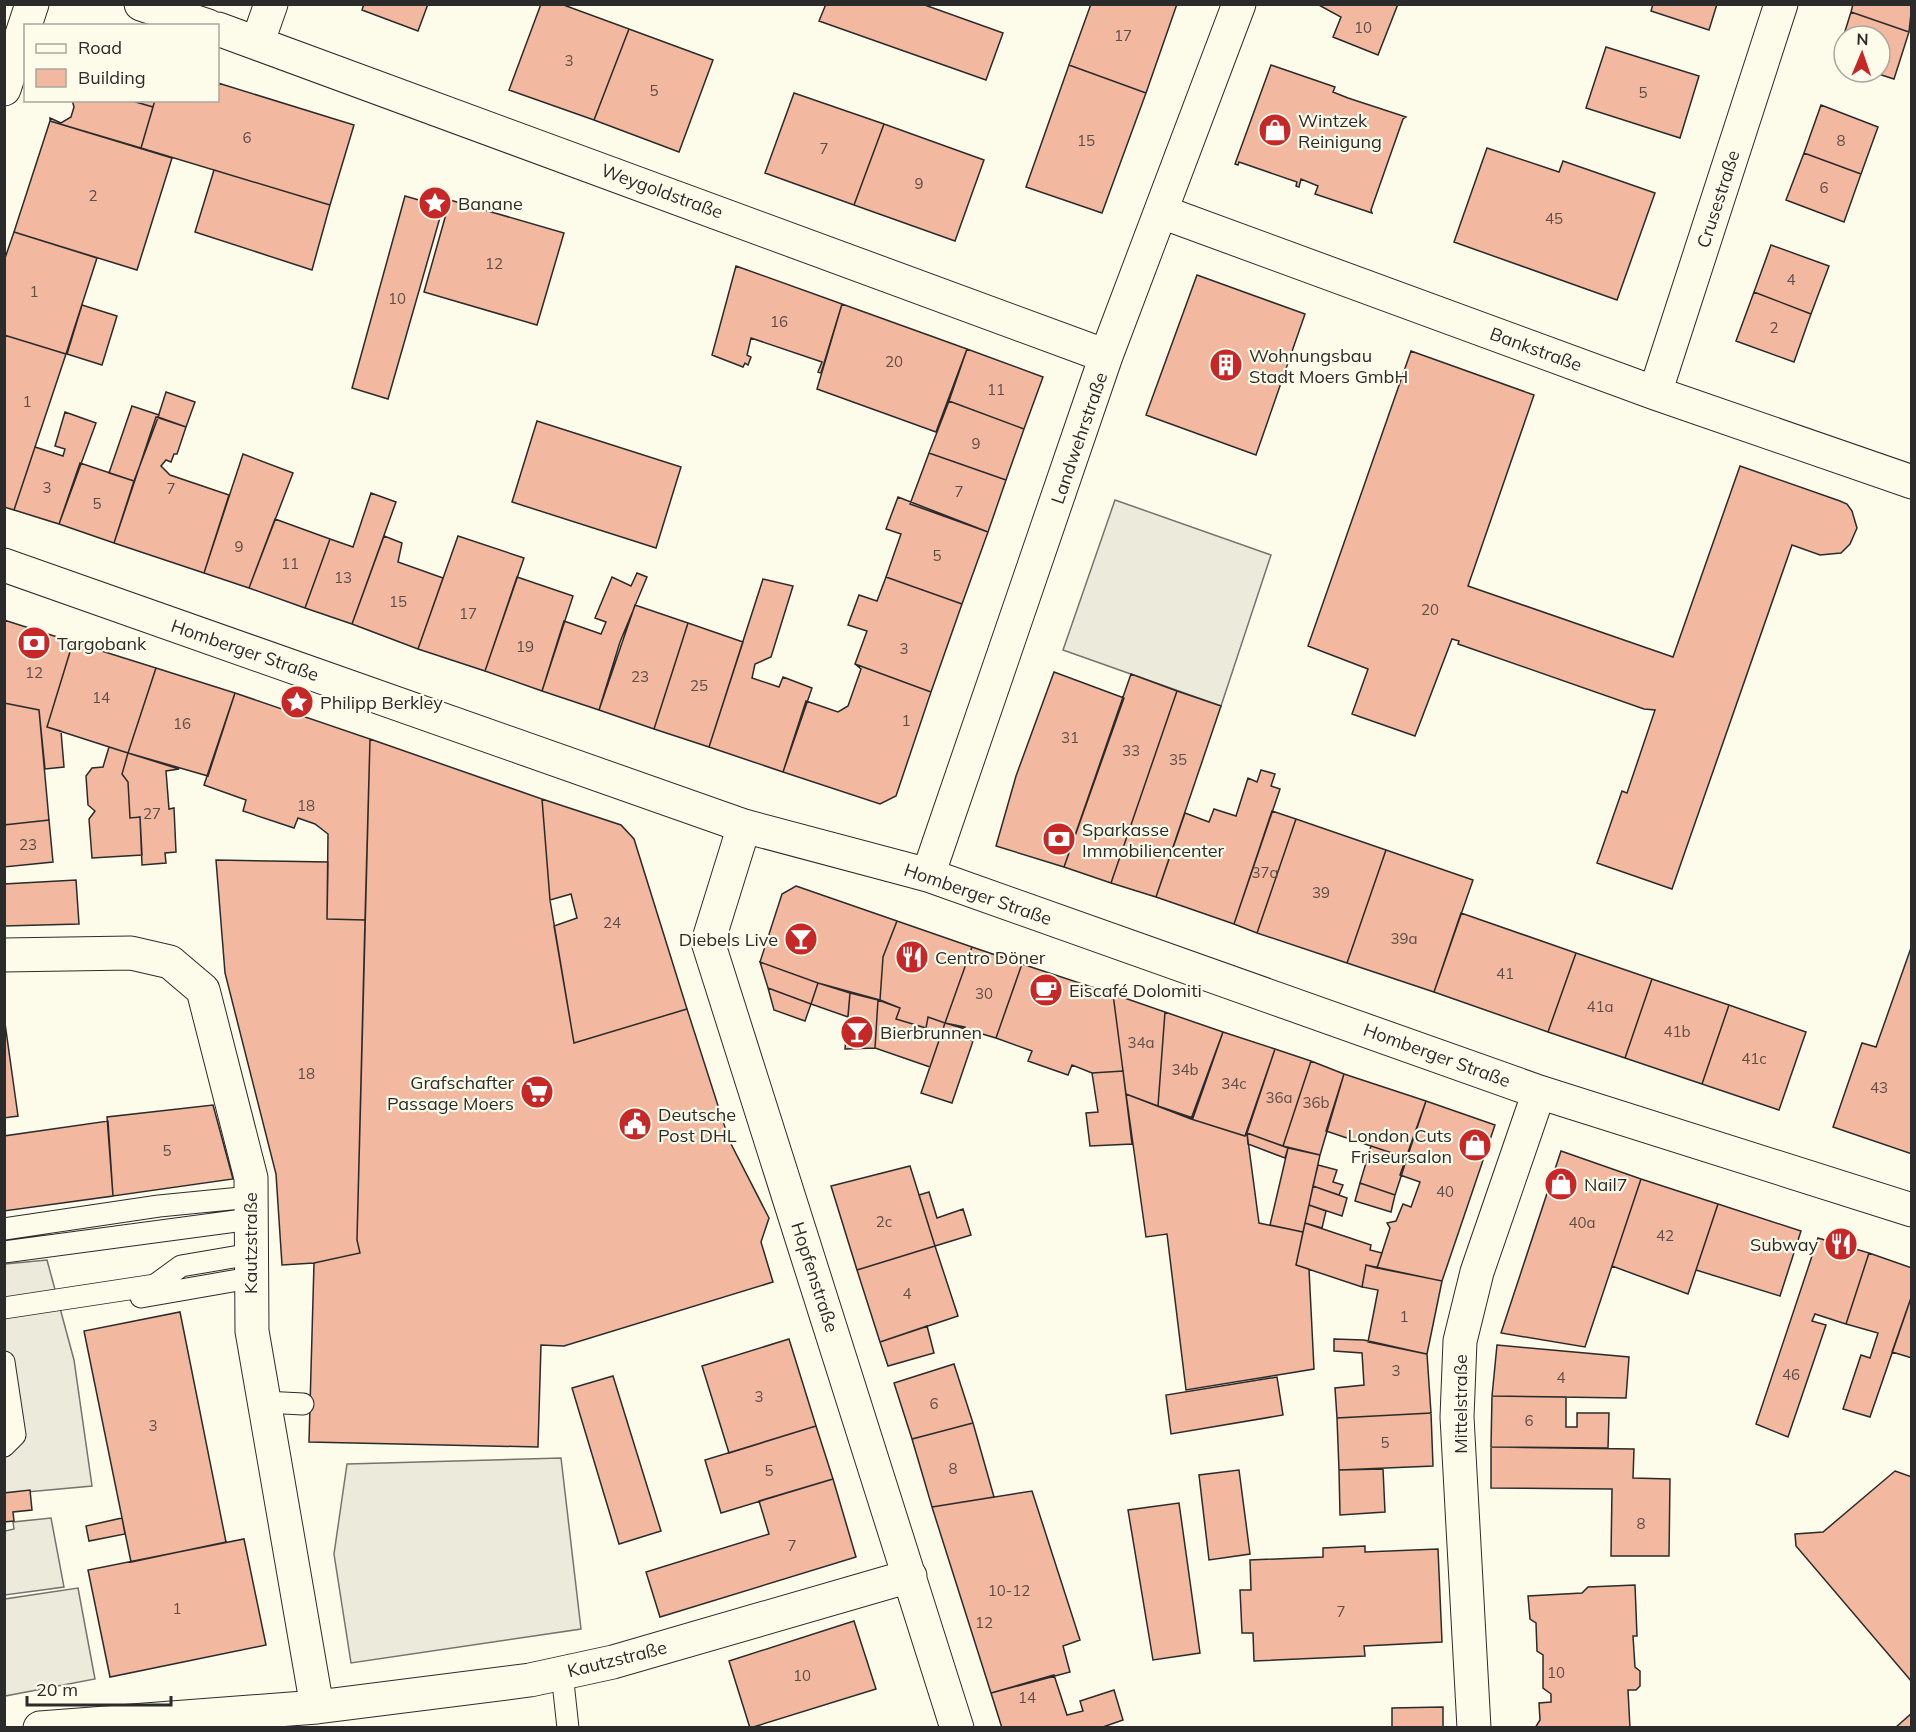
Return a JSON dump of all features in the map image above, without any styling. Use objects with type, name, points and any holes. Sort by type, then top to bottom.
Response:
[{"type":"street","points":[[25,24],[32,4]]},
{"type":"street","points":[[141,4],[202,24]]},
{"type":"street","points":[[258,41],[271,4]]},
{"type":"street","name":"Landwehrstraße","points":[[928,875],[1106,356],[1239,4]]},
{"type":"street","name":"Crusestraße","points":[[1655,393],[1781,4]]},
{"type":"street","points":[[4,89],[24,28]]},
{"type":"street","name":"Weygoldstraße","points":[[219,28],[1106,356]]},
{"type":"street","name":"Bankstraße","points":[[1161,212],[1655,393],[1911,482]]},
{"type":"street","name":"Homberger Straße","points":[[4,565],[744,826],[928,875],[1539,1092],[1911,1210]]},
{"type":"street","name":"Homberger Straße","points":[[4,584],[45,579]]},
{"type":"street","name":"Hopfenstraße","points":[[744,826],[708,942],[957,1728]]},
{"type":"street","name":"Kautzstraße","points":[[4,956],[131,953],[170,962],[203,990],[251,1178],[252,1330],[317,1707]]},
{"type":"street","name":"Mittelstraße","points":[[1474,1728],[1457,1417],[1460,1341],[1477,1272],[1539,1092]]},
{"type":"street","name":"Kautzstraße","points":[[40,1728],[215,1720],[530,1680],[613,1662],[910,1576]]},
{"type":"lane","points":[[4,1229],[159,1206],[251,1208]]},
{"type":"lane","points":[[4,1252],[251,1208]]},
{"type":"lane","points":[[4,1308],[155,1286],[181,1266],[251,1266]]},
{"type":"lane","points":[[4,1321],[251,1266]]},
{"type":"lane","points":[[4,1362],[15,1435],[4,1446]]},
{"type":"lane","points":[[264,1402],[303,1404]]},
{"type":"lane","points":[[562,1673],[568,1728]]},
{"type":"shaded area","points":[[1115,500],[1271,555],[1221,706],[1063,650]]},
{"type":"shaded area","points":[[47,1260],[74,1360],[92,1486],[5,1494],[5,1264]]},
{"type":"shaded area","points":[[561,1458],[581,1629],[351,1663],[334,1554],[347,1464]]},
{"type":"shaded area","points":[[51,1518],[64,1587],[5,1595],[5,1531],[14,1529],[13,1522]]},
{"type":"shaded area","points":[[78,1588],[95,1679],[5,1696],[5,1599]]},
{"type":"building","points":[[364,4],[428,4],[418,31],[362,10]]},
{"type":"building","points":[[541,4],[561,4],[629,29],[594,120],[509,90]]},
{"type":"building","points":[[826,4],[922,4],[1003,33],[986,80],[819,21]]},
{"type":"building","points":[[1091,4],[1177,4],[1146,93],[1069,65]]},
{"type":"building","points":[[1317,4],[1398,4],[1378,55],[1333,37],[1341,17]]},
{"type":"building","points":[[1653,4],[1717,4],[1709,30],[1651,11]]},
{"type":"building","points":[[1853,4],[1912,4],[1909,32],[1892,26],[1892,24],[1851,12]]},
{"type":"building","points":[[1851,12],[1886,24],[1847,24]]},
{"type":"building","points":[[1892,26],[1909,32],[1894,79],[1892,78]]},
{"type":"building","points":[[629,29],[713,60],[679,152],[594,120]]},
{"type":"building","points":[[1606,47],[1699,76],[1680,138],[1586,108]]},
{"type":"building","points":[[1069,65],[1146,93],[1102,213],[1026,187]]},
{"type":"building","points":[[1271,65],[1335,87],[1333,92],[1348,98],[1406,117],[1403,119],[1371,210],[1372,213],[1315,194],[1318,186],[1301,179],[1299,187],[1296,186],[1297,182],[1239,162],[1238,165],[1235,164]]},
{"type":"building","points":[[219,83],[354,125],[330,205],[141,148],[154,102],[219,102]]},
{"type":"building","points":[[794,93],[884,124],[854,205],[765,173]]},
{"type":"building","points":[[73,102],[136,102],[153,107],[141,148],[50,121],[50,118],[61,123],[71,117],[74,107]]},
{"type":"building","points":[[136,102],[154,102],[153,107]]},
{"type":"building","points":[[1821,105],[1878,127],[1861,174],[1804,153]]},
{"type":"building","points":[[50,121],[172,158],[137,270],[14,232]]},
{"type":"building","points":[[884,124],[984,160],[955,241],[854,205]]},
{"type":"building","points":[[1487,148],[1559,172],[1563,161],[1655,193],[1617,300],[1454,242]]},
{"type":"building","points":[[1804,153],[1861,174],[1844,222],[1786,200]]},
{"type":"building","points":[[214,170],[330,205],[312,270],[195,232]]},
{"type":"building","points":[[405,196],[443,207],[388,399],[352,388]]},
{"type":"building","points":[[450,200],[564,233],[537,325],[424,292]]},
{"type":"building","points":[[14,232],[97,258],[66,354],[4,335],[4,261]]},
{"type":"building","points":[[1771,245],[1829,266],[1811,314],[1754,292]]},
{"type":"building","points":[[736,266],[842,304],[821,373],[818,372],[822,362],[751,338],[747,355],[751,357],[748,365],[745,363],[743,367],[712,355]]},
{"type":"building","name":"Wohnungsbau Stadt Moers GmbH","points":[[1197,275],[1305,314],[1256,455],[1146,415]]},
{"type":"building","points":[[1754,292],[1811,314],[1794,362],[1736,341]]},
{"type":"building","points":[[842,304],[967,349],[936,432],[817,389]]},
{"type":"building","points":[[82,305],[117,316],[102,365],[67,354]]},
{"type":"building","points":[[4,335],[66,354],[14,510],[4,507]]},
{"type":"building","points":[[967,349],[1043,377],[1024,429],[949,401]]},
{"type":"building","points":[[1411,351],[1534,395],[1468,586],[1673,657],[1740,466],[1840,501],[1847,504],[1852,511],[1857,528],[1850,544],[1841,553],[1820,555],[1792,545],[1672,889],[1597,863],[1622,791],[1627,793],[1655,710],[1644,709],[1458,644],[1459,641],[1452,639],[1415,736],[1352,714],[1368,669],[1308,646]]},
{"type":"building","points":[[166,392],[195,402],[186,427],[158,417]]},
{"type":"building","points":[[949,401],[1024,429],[1006,480],[929,453]]},
{"type":"building","points":[[132,406],[159,415],[134,481],[109,473]]},
{"type":"building","points":[[65,412],[96,423],[59,524],[14,510],[35,447],[63,456],[65,449],[55,446]]},
{"type":"building","points":[[156,417],[186,427],[177,454],[174,454],[171,462],[166,460],[161,466],[170,475],[229,495],[204,573],[114,543]]},
{"type":"building","points":[[537,421],[681,467],[656,548],[512,502]]},
{"type":"building","points":[[929,453],[1006,480],[988,532],[910,504]]},
{"type":"building","points":[[243,454],[293,473],[249,588],[204,573]]},
{"type":"building","points":[[80,463],[134,481],[114,543],[59,524]]},
{"type":"building","points":[[371,493],[396,502],[352,624],[305,608],[330,539],[353,547]]},
{"type":"building","points":[[898,497],[988,532],[962,604],[886,577],[901,534],[886,529]]},
{"type":"building","points":[[275,519],[330,539],[305,608],[249,588]]},
{"type":"building","points":[[384,536],[402,543],[398,562],[443,578],[418,649],[352,624]]},
{"type":"building","points":[[458,536],[524,558],[485,671],[418,649]]},
{"type":"building","points":[[637,573],[647,577],[620,642],[599,710],[542,691],[564,621],[601,634],[606,622],[595,618],[612,577],[631,586]]},
{"type":"building","points":[[517,577],[573,596],[542,691],[485,671]]},
{"type":"building","points":[[886,577],[962,604],[931,692],[855,664],[867,631],[848,625],[859,595],[877,601]]},
{"type":"building","points":[[763,579],[793,586],[771,657],[755,664],[752,678],[779,687],[783,677],[812,688],[783,772],[709,747]]},
{"type":"building","points":[[635,605],[688,623],[654,729],[599,710]]},
{"type":"building","points":[[4,620],[73,642],[47,727],[61,731],[64,767],[45,769],[39,710],[4,703]]},
{"type":"building","points":[[688,623],[743,642],[709,747],[654,729]]},
{"type":"building","points":[[73,642],[156,668],[128,753],[47,727]]},
{"type":"building","points":[[855,664],[931,692],[896,796],[880,804],[783,772],[806,701],[838,712],[848,706],[861,669]]},
{"type":"building","points":[[156,668],[235,693],[208,776],[128,753]]},
{"type":"building","points":[[1054,672],[1124,698],[1064,867],[996,846],[1016,776]]},
{"type":"building","points":[[1131,674],[1177,691],[1111,883],[1064,867]]},
{"type":"building","points":[[1177,691],[1221,706],[1156,897],[1111,883]]},
{"type":"building","points":[[235,693],[370,739],[365,920],[327,919],[328,834],[315,824],[298,818],[294,828],[243,811],[246,800],[204,785]]},
{"type":"building","points":[[4,703],[39,710],[49,820],[4,825]]},
{"type":"building","name":"Grafschafter Passage Moers","points":[[370,739],[542,799],[550,900],[574,1043],[687,1009],[729,1140],[769,1218],[761,1242],[773,1282],[564,1346],[541,1345],[538,1447],[309,1442],[314,1263],[360,1253],[357,1240]]},
{"type":"building","points":[[109,747],[128,753],[122,774],[128,782],[130,818],[140,817],[142,855],[92,858],[89,819],[95,811],[88,805],[86,776],[92,768],[103,767]]},
{"type":"building","points":[[128,753],[179,769],[166,771],[169,809],[174,808],[176,852],[165,853],[166,863],[142,865],[140,817],[130,818],[128,782],[122,774]]},
{"type":"building","points":[[1261,770],[1275,774],[1271,786],[1280,789],[1234,924],[1156,897],[1185,813],[1209,822],[1214,809],[1236,816],[1248,778],[1257,782]]},
{"type":"building","points":[[542,799],[621,825],[634,839],[687,1009],[574,1043],[554,926],[577,918],[571,894],[550,900]]},
{"type":"building","points":[[1272,811],[1296,819],[1257,933],[1234,924]]},
{"type":"building","points":[[1296,819],[1386,850],[1347,963],[1257,933]]},
{"type":"building","points":[[49,820],[53,862],[4,867],[4,825]]},
{"type":"building","points":[[1386,850],[1473,880],[1434,992],[1347,963]]},
{"type":"building","points":[[216,860],[328,862],[327,919],[365,920],[357,1240],[360,1253],[314,1263],[282,1265],[276,1174],[225,973]]},
{"type":"building","points":[[76,880],[79,924],[4,926],[4,884]]},
{"type":"building","points":[[796,886],[897,921],[883,957],[880,1000],[818,983],[760,962],[782,894]]},
{"type":"building","points":[[1461,913],[1576,953],[1548,1032],[1434,992]]},
{"type":"building","points":[[897,921],[972,947],[945,1023],[928,1017],[926,1028],[896,1019],[900,1008],[880,1000],[883,957]]},
{"type":"building","points":[[1912,945],[1912,1154],[1833,1127],[1862,1043],[1876,1047]]},
{"type":"building","points":[[972,947],[1022,964],[996,1038],[945,1023]]},
{"type":"building","points":[[1576,953],[1652,979],[1625,1058],[1548,1032]]},
{"type":"building","points":[[760,962],[818,983],[811,1004],[768,988]]},
{"type":"building","points":[[1022,964],[1113,994],[1123,1071],[1092,1073],[1072,1065],[1068,1075],[1028,1061],[1032,1051],[996,1038]]},
{"type":"building","points":[[1652,979],[1729,1005],[1702,1084],[1625,1058]]},
{"type":"building","points":[[818,983],[850,993],[848,1017],[811,1004]]},
{"type":"building","points":[[768,988],[811,1004],[805,1021],[774,1010]]},
{"type":"building","points":[[850,993],[878,1000],[875,1048],[845,1049]]},
{"type":"building","points":[[1113,994],[1165,1012],[1158,1106],[1126,1094]]},
{"type":"building","points":[[878,1000],[900,1008],[896,1019],[926,1028],[928,1017],[945,1023],[930,1067],[875,1048]]},
{"type":"building","points":[[1729,1005],[1806,1032],[1779,1110],[1702,1084]]},
{"type":"building","points":[[1165,1012],[1223,1032],[1193,1118],[1158,1106]]},
{"type":"building","points":[[4,1016],[18,1116],[4,1118]]},
{"type":"building","points":[[945,1023],[965,1027],[962,1037],[973,1041],[952,1103],[921,1093]]},
{"type":"building","points":[[1223,1032],[1275,1049],[1245,1136],[1191,1119]]},
{"type":"building","points":[[1275,1049],[1311,1061],[1283,1146],[1247,1133]]},
{"type":"building","points":[[1311,1061],[1344,1074],[1320,1155],[1283,1146]]},
{"type":"building","points":[[1123,1071],[1132,1144],[1090,1146],[1086,1113],[1098,1112],[1092,1073]]},
{"type":"building","points":[[1344,1074],[1426,1101],[1407,1158],[1326,1131]]},
{"type":"building","points":[[1126,1094],[1191,1119],[1245,1136],[1247,1133],[1259,1223],[1303,1232],[1296,1265],[1309,1269],[1314,1369],[1186,1390],[1167,1234],[1146,1237]]},
{"type":"building","points":[[1426,1101],[1495,1125],[1442,1281],[1377,1268],[1390,1228],[1387,1223],[1396,1221],[1403,1204],[1411,1207],[1420,1182],[1400,1175]]},
{"type":"building","points":[[213,1105],[233,1179],[113,1196],[107,1117]]},
{"type":"building","points":[[108,1121],[113,1196],[4,1211],[4,1136]]},
{"type":"building","points":[[1247,1133],[1288,1148],[1285,1158],[1248,1144]]},
{"type":"building","points":[[1371,1146],[1407,1158],[1395,1195],[1360,1183]]},
{"type":"building","points":[[1288,1148],[1320,1155],[1303,1232],[1270,1225]]},
{"type":"building","points":[[1561,1151],[1641,1179],[1585,1347],[1501,1333]]},
{"type":"building","points":[[1318,1165],[1337,1170],[1333,1182],[1343,1185],[1339,1195],[1313,1186]]},
{"type":"building","points":[[910,1166],[935,1246],[857,1270],[831,1186]]},
{"type":"building","points":[[1641,1179],[1718,1204],[1688,1294],[1612,1266]]},
{"type":"building","points":[[1360,1183],[1395,1195],[1391,1212],[1355,1201]]},
{"type":"building","points":[[1313,1186],[1347,1198],[1342,1216],[1309,1205]]},
{"type":"building","points":[[929,1192],[937,1218],[963,1209],[971,1235],[935,1246],[919,1195]]},
{"type":"building","points":[[1718,1204],[1801,1231],[1780,1296],[1696,1270]]},
{"type":"building","points":[[1309,1205],[1326,1211],[1322,1228],[1305,1223]]},
{"type":"building","points":[[1305,1223],[1371,1245],[1370,1250],[1382,1253],[1377,1268],[1366,1265],[1362,1287],[1296,1265]]},
{"type":"building","points":[[1818,1238],[1869,1253],[1846,1324],[1815,1314],[1812,1321],[1826,1325],[1788,1437],[1756,1424]]},
{"type":"building","points":[[935,1246],[958,1316],[880,1342],[857,1270]]},
{"type":"building","points":[[1869,1253],[1912,1268],[1912,1295],[1870,1417],[1843,1409],[1861,1355],[1870,1358],[1878,1333],[1846,1324]]},
{"type":"building","points":[[1366,1265],[1442,1281],[1427,1354],[1368,1342],[1378,1290],[1362,1287]]},
{"type":"building","points":[[1912,1295],[1912,1358],[1892,1352]]},
{"type":"building","points":[[180,1312],[226,1542],[131,1562],[84,1331]]},
{"type":"building","points":[[927,1326],[934,1353],[888,1366],[880,1342]]},
{"type":"building","points":[[789,1339],[816,1426],[729,1453],[702,1366]]},
{"type":"building","points":[[1334,1339],[1364,1340],[1427,1354],[1431,1413],[1337,1418],[1335,1388],[1364,1385],[1362,1353],[1334,1351]]},
{"type":"building","points":[[1497,1345],[1629,1357],[1626,1398],[1492,1396]]},
{"type":"building","points":[[954,1364],[973,1423],[912,1439],[894,1383]]},
{"type":"building","points":[[613,1376],[661,1531],[619,1544],[572,1388]]},
{"type":"building","points":[[1277,1377],[1283,1415],[1171,1434],[1166,1395]]},
{"type":"building","points":[[1492,1396],[1566,1397],[1566,1427],[1577,1427],[1577,1413],[1609,1413],[1608,1448],[1491,1447]]},
{"type":"building","points":[[1431,1413],[1433,1466],[1339,1470],[1337,1418]]},
{"type":"building","points":[[973,1423],[994,1497],[932,1507],[912,1439]]},
{"type":"building","points":[[816,1426],[833,1479],[721,1513],[705,1460]]},
{"type":"building","points":[[1491,1447],[1634,1449],[1633,1478],[1670,1479],[1669,1556],[1611,1556],[1612,1489],[1491,1488]]},
{"type":"building","points":[[1383,1469],[1385,1512],[1340,1515],[1339,1470]]},
{"type":"building","points":[[1239,1470],[1250,1554],[1209,1560],[1199,1475]]},
{"type":"building","points":[[1895,1471],[1912,1477],[1912,1682],[1796,1546],[1795,1534],[1823,1532]]},
{"type":"building","points":[[833,1479],[856,1557],[660,1617],[646,1572],[769,1534],[759,1501]]},
{"type":"building","points":[[30,1490],[32,1510],[13,1512],[14,1521],[4,1522],[4,1493]]},
{"type":"building","points":[[1032,1491],[1080,1640],[1063,1646],[1070,1672],[991,1693],[932,1507]]},
{"type":"building","points":[[1179,1503],[1200,1653],[1153,1660],[1128,1510]]},
{"type":"building","points":[[122,1518],[125,1534],[89,1541],[86,1526]]},
{"type":"building","points":[[244,1539],[266,1645],[110,1677],[88,1570]]},
{"type":"building","points":[[1365,1546],[1365,1552],[1438,1549],[1442,1642],[1364,1646],[1365,1656],[1254,1661],[1253,1633],[1242,1633],[1240,1590],[1251,1590],[1250,1560],[1323,1557],[1323,1548]]},
{"type":"building","points":[[1635,1585],[1637,1636],[1633,1636],[1635,1667],[1640,1671],[1640,1686],[1636,1690],[1628,1690],[1630,1728],[1535,1728],[1540,1720],[1539,1703],[1551,1702],[1551,1694],[1543,1688],[1543,1655],[1537,1651],[1536,1623],[1530,1619],[1528,1596],[1582,1593],[1588,1587]]},
{"type":"building","points":[[854,1621],[876,1689],[750,1728],[729,1661]]},
{"type":"building","points":[[1054,1675],[1067,1715],[1083,1711],[1080,1701],[1114,1690],[1123,1720],[1100,1728],[1002,1728],[991,1693]]},
{"type":"building","points":[[1443,1707],[1443,1728],[1392,1728],[1392,1708]]},
{"type":"building","points":[[1912,1713],[1912,1728],[1895,1728]]},
{"type":"place","name":"Wintzek Reinigung","points":[[1275,130]]},
{"type":"place","name":"Banane","points":[[435,203]]},
{"type":"place","name":"Wohnungsbau Stadt Moers GmbH","points":[[1226,365]]},
{"type":"place","name":"Targobank","points":[[34,643]]},
{"type":"place","name":"Philipp Berkley","points":[[297,702]]},
{"type":"place","name":"Sparkasse Immobiliencenter","points":[[1059,839]]},
{"type":"place","name":"Diebels Live","points":[[801,939]]},
{"type":"place","name":"Centro Döner","points":[[912,957]]},
{"type":"place","name":"Eiscafé Dolomiti","points":[[1046,990]]},
{"type":"place","name":"Bierbrunnen","points":[[857,1032]]},
{"type":"place","name":"Grafschafter Passage Moers","points":[[537,1092]]},
{"type":"place","name":"Deutsche Post DHL","points":[[635,1124]]},
{"type":"place","name":"London Cuts Friseursalon","points":[[1475,1145]]},
{"type":"place","name":"Nail7","points":[[1561,1184]]},
{"type":"place","name":"Subway","points":[[1841,1244]]}]
